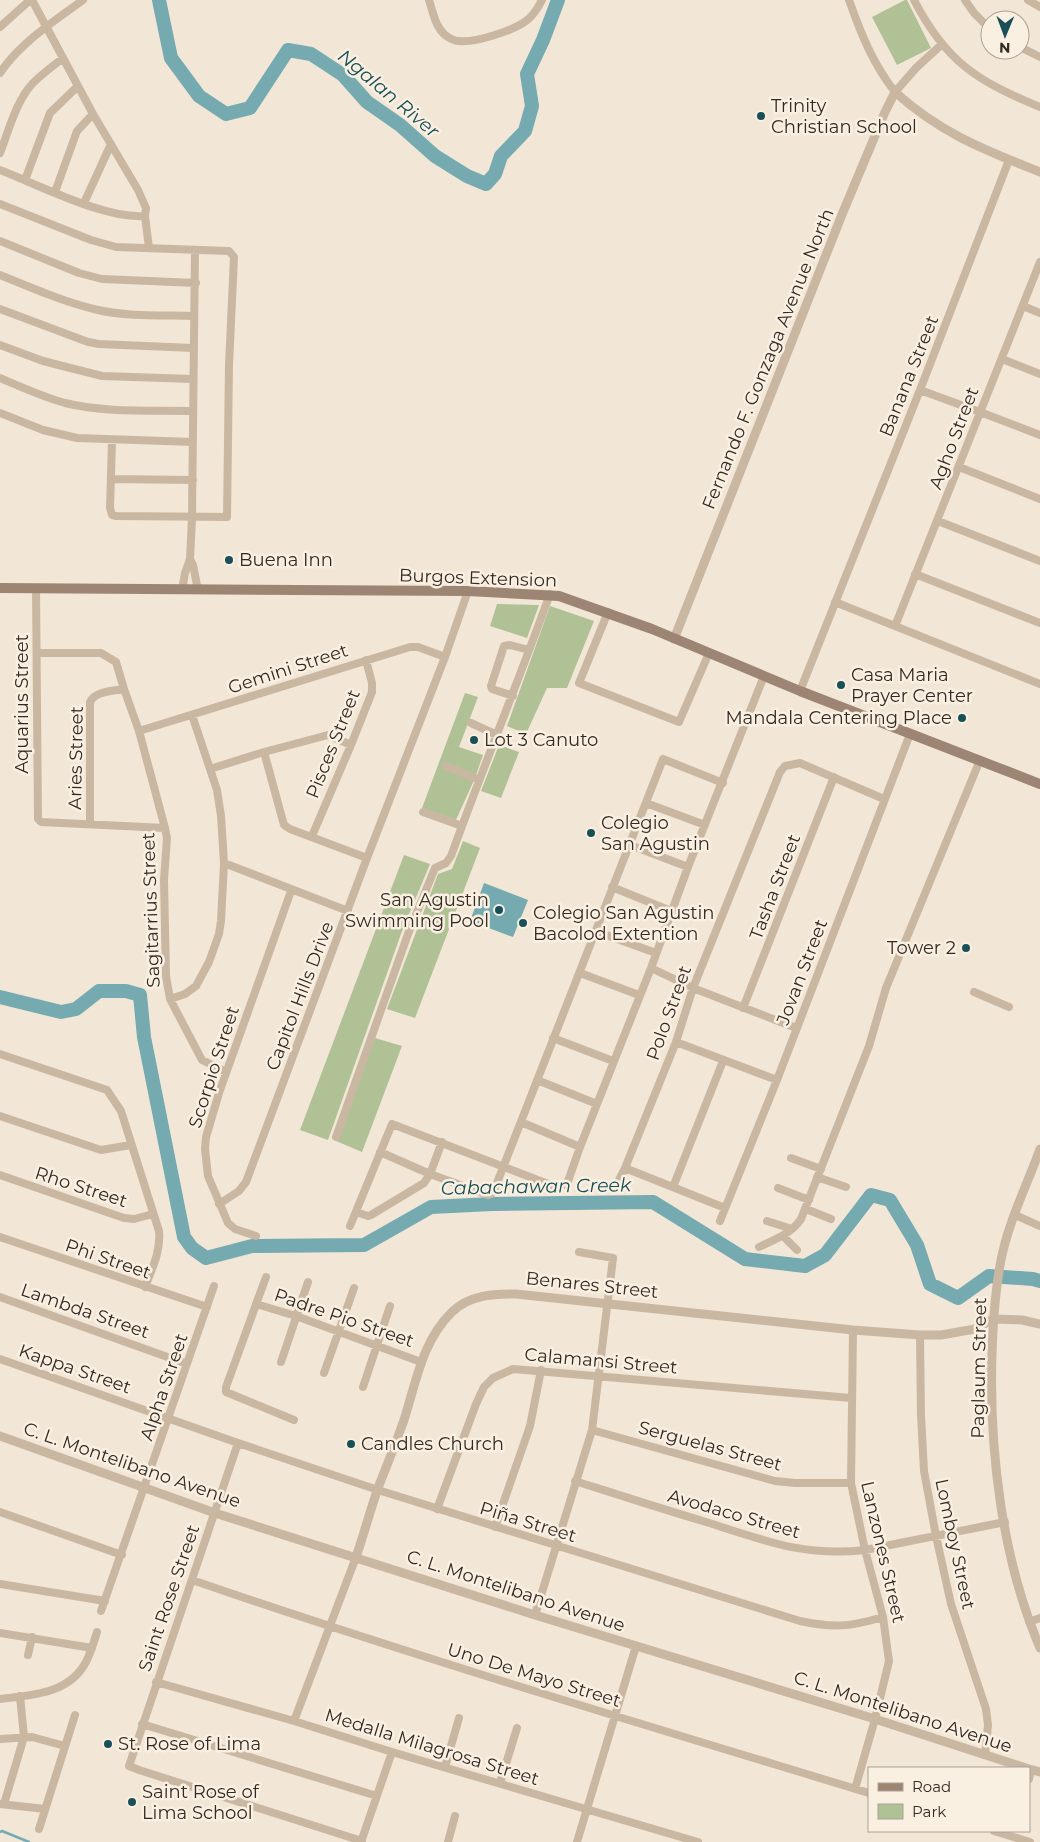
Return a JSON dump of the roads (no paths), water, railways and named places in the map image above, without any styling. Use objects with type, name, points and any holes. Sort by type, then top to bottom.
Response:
[{"type":"main road","name":"Burgos Extension","points":[[0,588],[468,591],[550,594],[608,612],[800,691],[1040,784]]},
{"type":"street","points":[[0,27],[31,0],[93,114],[138,190],[146,208],[145,216],[149,248]]},
{"type":"street","points":[[0,73],[7,63],[46,27],[84,0]]},
{"type":"street","points":[[431,0],[438,27],[445,36],[454,41],[462,42],[513,28],[526,21],[534,13],[542,0]]},
{"type":"street","points":[[849,0],[868,50],[875,64],[895,92],[926,117],[952,134],[1040,172]]},
{"type":"street","points":[[914,0],[941,45],[975,76],[1040,107]]},
{"type":"street","points":[[965,0],[980,19]]},
{"type":"street","points":[[1028,0],[1040,7]]},
{"type":"street","points":[[895,92],[916,68],[941,45]]},
{"type":"street","points":[[0,153],[17,110],[27,91],[34,82],[63,58]]},
{"type":"street","points":[[25,180],[50,113],[78,86]]},
{"type":"street","name":"Fernando F. Gonzaga Avenue North","points":[[674,638],[843,212],[895,92]]},
{"type":"street","points":[[54,192],[78,131],[93,114]]},
{"type":"street","points":[[84,203],[111,144]]},
{"type":"street","name":"Banana Street","points":[[800,691],[1009,160]]},
{"type":"street","points":[[0,170],[84,203],[132,217],[145,216]]},
{"type":"street","points":[[0,204],[91,240],[116,247],[229,251],[232,253],[235,262],[229,365],[227,517],[192,518],[112,515],[110,512],[112,440]]},
{"type":"street","points":[[0,241],[79,273],[102,279],[196,283]]},
{"type":"street","points":[[182,590],[190,559],[192,518],[195,250]]},
{"type":"street","name":"Agho Street","points":[[895,626],[914,574],[938,521],[1040,262]]},
{"type":"street","points":[[0,275],[67,302],[99,311],[194,316]]},
{"type":"street","points":[[1023,306],[1040,313]]},
{"type":"street","points":[[0,309],[88,342],[193,348]]},
{"type":"street","points":[[0,345],[43,361],[102,376],[193,379]]},
{"type":"street","points":[[1002,359],[1040,374]]},
{"type":"street","points":[[0,378],[64,402],[91,407],[113,410],[192,411]]},
{"type":"street","points":[[920,390],[1040,436]]},
{"type":"street","points":[[0,414],[59,434],[77,438],[193,442]]},
{"type":"street","points":[[959,467],[1040,499]]},
{"type":"street","points":[[111,479],[193,480]]},
{"type":"street","points":[[938,521],[1040,561]]},
{"type":"street","points":[[190,559],[198,590]]},
{"type":"street","points":[[914,574],[1040,623]]},
{"type":"street","name":"Aquarius Street","points":[[36,588],[38,820],[41,822],[90,823]]},
{"type":"street","name":"Capitol Hills Drive","points":[[219,1204],[239,1191],[246,1182],[367,858],[445,657],[468,591]]},
{"type":"street","points":[[336,1137],[408,934],[433,872],[437,867],[448,862],[513,696],[550,594]]},
{"type":"street","points":[[834,602],[1040,684]]},
{"type":"street","points":[[608,612],[579,683],[679,722],[709,653]]},
{"type":"street","points":[[513,696],[492,689],[491,686],[504,646],[510,645],[529,650]]},
{"type":"street","name":"Gemini Street","points":[[140,731],[410,647],[418,647],[445,657]]},
{"type":"street","name":"Sagitarrius Street","points":[[37,653],[101,653],[116,662],[140,731],[165,828],[166,976],[170,999],[202,1060],[226,1072]]},
{"type":"street","name":"Pisces Street","points":[[312,836],[372,692],[372,683],[366,660]]},
{"type":"street","points":[[350,1226],[392,1124],[556,1187],[567,1184],[688,867],[764,676]]},
{"type":"street","name":"Aries Street","points":[[90,823],[90,702],[96,694],[124,688]]},
{"type":"street","points":[[170,999],[185,994],[196,986],[209,962],[220,934],[224,863],[218,790],[192,715]]},
{"type":"street","points":[[471,723],[497,735]]},
{"type":"street","name":"Jovan Street","points":[[720,1221],[777,1080],[910,734]]},
{"type":"street","points":[[210,769],[328,735],[351,745]]},
{"type":"street","points":[[264,752],[284,824],[367,858]]},
{"type":"street","points":[[380,1152],[430,1174],[488,1195],[493,1193],[663,759],[723,783]]},
{"type":"street","points":[[759,1247],[783,1236],[792,1229],[801,1219],[806,1209],[869,1046],[886,988],[980,760]]},
{"type":"street","name":"Polo Street","points":[[616,1188],[676,1042],[693,988],[780,772],[785,766],[800,763],[834,776]]},
{"type":"street","points":[[446,766],[479,780]]},
{"type":"street","points":[[834,776],[884,799]]},
{"type":"street","name":"Tasha Street","points":[[743,1008],[834,776]]},
{"type":"street","points":[[646,803],[705,825]]},
{"type":"street","points":[[423,812],[462,826]]},
{"type":"street","points":[[90,823],[165,828]]},
{"type":"street","points":[[630,845],[688,867]]},
{"type":"street","points":[[224,863],[348,912]]},
{"type":"street","points":[[612,887],[671,911]]},
{"type":"street","name":"Scorpio Street","points":[[256,1236],[231,1227],[208,1176],[204,1150],[206,1137],[226,1072],[291,891]]},
{"type":"street","points":[[595,931],[656,953]]},
{"type":"street","points":[[651,968],[693,988],[796,1028]]},
{"type":"street","points":[[580,973],[640,995]]},
{"type":"street","points":[[974,992],[1008,1007]]},
{"type":"street","points":[[553,1038],[613,1061]]},
{"type":"street","points":[[676,1042],[777,1080]]},
{"type":"street","points":[[0,1054],[107,1090],[121,1110],[159,1232],[160,1242],[158,1251],[145,1287]]},
{"type":"street","points":[[673,1187],[723,1061]]},
{"type":"street","points":[[537,1080],[597,1104]]},
{"type":"street","points":[[0,1116],[101,1150],[131,1145]]},
{"type":"street","points":[[521,1122],[580,1147]]},
{"type":"street","points":[[356,1212],[368,1216],[371,1215],[424,1184],[430,1174],[442,1142]]},
{"type":"street","name":"Paglaum Street","points":[[1040,1149],[1001,1258],[993,1319],[991,1396],[996,1469],[1011,1554],[1029,1622],[1040,1648]]},
{"type":"street","points":[[791,1158],[821,1169]]},
{"type":"street","points":[[625,1168],[725,1208]]},
{"type":"street","name":"Rho Street","points":[[0,1175],[124,1218],[134,1219],[153,1214]]},
{"type":"street","points":[[817,1177],[846,1187]]},
{"type":"street","points":[[778,1188],[809,1200]]},
{"type":"street","points":[[806,1209],[831,1219]]},
{"type":"street","points":[[1015,1215],[1040,1226]]},
{"type":"street","points":[[767,1221],[792,1229]]},
{"type":"street","points":[[783,1236],[797,1250]]},
{"type":"street","name":"Phi Street","points":[[0,1238],[207,1307]]},
{"type":"street","points":[[534,1615],[592,1430],[608,1303],[612,1258],[579,1252]]},
{"type":"street","points":[[266,1277],[226,1386],[226,1392],[294,1420]]},
{"type":"street","points":[[281,1362],[308,1282]]},
{"type":"street","name":"Alpha Street","points":[[101,1611],[214,1286]]},
{"type":"street","points":[[324,1373],[354,1288]]},
{"type":"street","name":"Benares Street","points":[[356,1557],[404,1419],[421,1362],[440,1326],[453,1311],[480,1296],[516,1294],[853,1330],[920,1335],[975,1329],[993,1319]]},
{"type":"street","name":"Lambda Street","points":[[0,1298],[188,1364]]},
{"type":"street","name":"Padre Pio Street","points":[[256,1304],[339,1331],[421,1362]]},
{"type":"street","points":[[363,1387],[390,1306]]},
{"type":"street","points":[[993,1319],[1022,1320],[1040,1324]]},
{"type":"street","name":"Lanzones Street","points":[[853,1330],[851,1483],[865,1550],[883,1617],[889,1661],[855,1788]]},
{"type":"street","name":"Lomboy Street","points":[[920,1335],[924,1471],[951,1604],[986,1709],[988,1734],[985,1755]]},
{"type":"street","name":"Kappa Street","points":[[0,1359],[168,1418]]},
{"type":"street","name":"Calamansi Street","points":[[437,1509],[484,1387],[493,1378],[513,1368],[754,1391],[851,1398]]},
{"type":"street","points":[[495,1528],[530,1426],[541,1370]]},
{"type":"street","name":"Piña Street","points":[[168,1418],[495,1528],[808,1623],[834,1627],[850,1626],[883,1617]]},
{"type":"street","name":"Serguelas Street","points":[[592,1430],[775,1481],[851,1483]]},
{"type":"street","name":"C. L. Montelibano Avenue","points":[[0,1436],[215,1513],[534,1615],[875,1719],[1017,1767]]},
{"type":"street","name":"Saint Rose Street","points":[[238,1443],[128,1763],[129,1766],[140,1770],[362,1842]]},
{"type":"street","name":"Avodaco Street","points":[[575,1481],[777,1545],[823,1552],[865,1550],[1005,1522]]},
{"type":"street","points":[[0,1512],[122,1555]]},
{"type":"street","points":[[294,1721],[356,1557]]},
{"type":"street","name":"Uno De Mayo Street","points":[[192,1580],[330,1627],[868,1793]]},
{"type":"street","points":[[0,1584],[105,1601]]},
{"type":"street","points":[[1029,1622],[1040,1618]]},
{"type":"street","points":[[0,1699],[53,1691],[66,1685],[86,1662],[97,1632]]},
{"type":"street","points":[[0,1633],[92,1648]]},
{"type":"street","points":[[28,1655],[32,1637]]},
{"type":"street","points":[[576,1842],[636,1646]]},
{"type":"street","name":"Medalla Milagrosa Street","points":[[156,1682],[294,1721],[392,1752],[698,1842]]},
{"type":"street","points":[[20,1696],[24,1737],[2,1804],[45,1809]]},
{"type":"street","points":[[39,1829],[75,1715]]},
{"type":"street","points":[[445,1767],[459,1718]]},
{"type":"street","points":[[142,1724],[377,1796]]},
{"type":"street","points":[[500,1783],[518,1728]]},
{"type":"street","points":[[0,1739],[32,1737],[65,1746]]},
{"type":"street","points":[[362,1842],[392,1752]]},
{"type":"street","points":[[448,1842],[454,1816]]},
{"type":"street","points":[[1012,1833],[1030,1842]]},
{"type":"water","name":"San Agustin Swimming Pool","points":[[484,883],[528,900],[513,937],[470,921]]},
{"type":"waterway","name":"Ngalan River","points":[[159,0],[171,58],[199,96],[226,114],[250,108],[288,50],[311,54],[343,75],[367,102],[400,125],[435,156],[467,176],[486,184],[495,174],[501,156],[525,131],[532,106],[527,74],[543,40],[558,0]]},
{"type":"waterway","name":"Cabachawan Creek","points":[[0,997],[61,1012],[76,1009],[99,991],[126,991],[140,995],[144,1037],[184,1237],[192,1248],[206,1258],[252,1246],[364,1245],[431,1207],[492,1204],[653,1202],[745,1259],[805,1266],[825,1255],[871,1195],[890,1200],[917,1245],[930,1284],[958,1298],[989,1276],[1040,1281]]},
{"type":"waterway","points":[[0,1832],[2,1831],[29,1842]]},
{"type":"place","name":"Trinity Christian School","points":[[761,116]]},
{"type":"place","name":"Buena Inn","points":[[229,560]]},
{"type":"place","name":"Casa Maria Prayer Center","points":[[841,685]]},
{"type":"place","name":"Mandala Centering Place","points":[[962,718]]},
{"type":"place","name":"Lot 3 Canuto","points":[[474,740]]},
{"type":"place","name":"Colegio San Agustin","points":[[591,833]]},
{"type":"place","name":"San Agustin Swimming Pool","points":[[499,910]]},
{"type":"place","name":"Colegio San Agustin Bacolod Extention","points":[[523,923]]},
{"type":"place","name":"Tower 2","points":[[966,948]]},
{"type":"place","name":"Candles Church","points":[[351,1444]]},
{"type":"place","name":"St. Rose of Lima","points":[[108,1744]]},
{"type":"place","name":"Saint Rose of Lima School","points":[[132,1802]]}]
